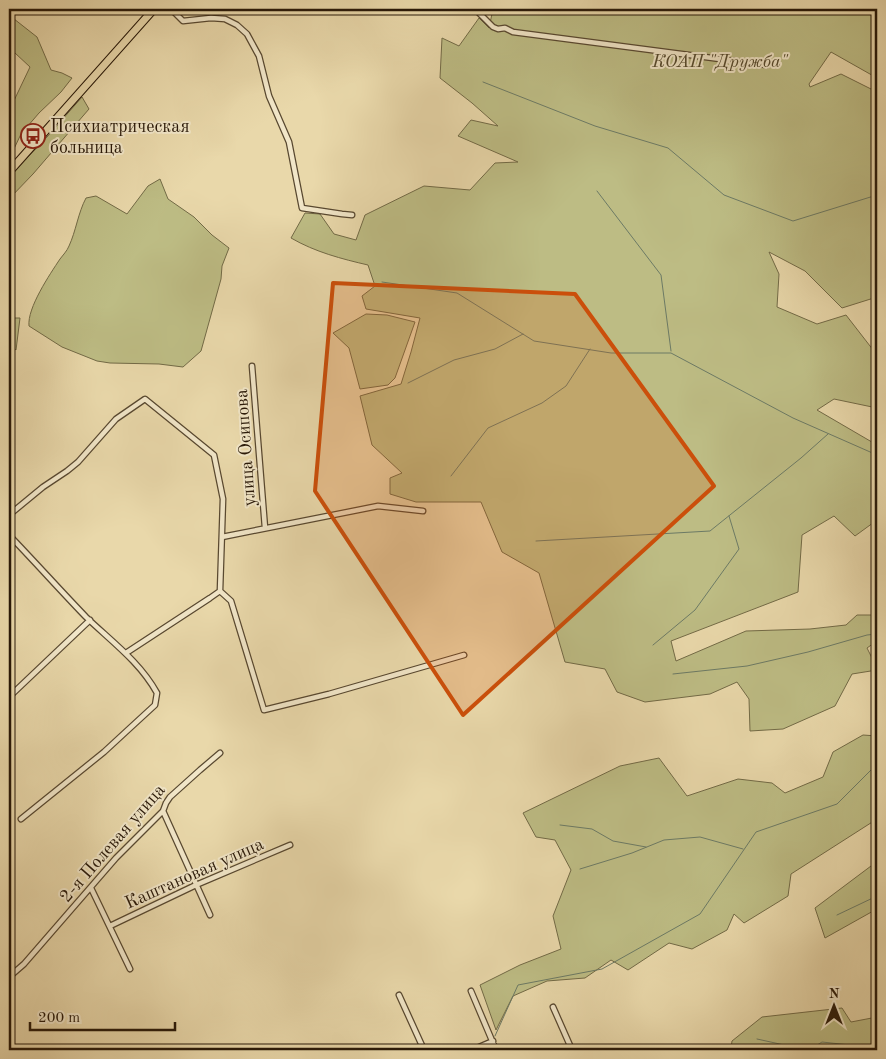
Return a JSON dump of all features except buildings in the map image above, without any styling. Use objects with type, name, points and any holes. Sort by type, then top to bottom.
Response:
[{"type":"main road","points":[[9,172],[154,9]]},
{"type":"street","points":[[170,9],[183,21],[211,18],[225,19],[237,25],[247,34],[259,56],[269,96],[289,142],[302,208],[352,215]]},
{"type":"street","points":[[475,9],[493,27],[498,29],[506,28],[513,32],[766,65]]},
{"type":"street","name":"улица Осипова","points":[[252,366],[265,528]]},
{"type":"street","points":[[9,515],[42,487],[78,462],[116,420],[145,399],[214,455],[223,499],[220,591],[230,601],[264,710],[329,694],[464,655]]},
{"type":"street","points":[[222,536],[378,506],[423,511]]},
{"type":"street","points":[[9,535],[90,620],[126,653],[148,677],[157,693],[154,705],[104,752],[21,819]]},
{"type":"street","points":[[126,653],[220,591]]},
{"type":"street","points":[[9,697],[90,620]]},
{"type":"street","name":"2-я Полевая улица","points":[[9,977],[24,964],[116,858],[163,811],[170,797],[220,753]]},
{"type":"street","points":[[163,811],[210,915]]},
{"type":"street","name":"Каштановая улица","points":[[110,926],[196,885],[290,845]]},
{"type":"street","points":[[91,888],[130,969]]},
{"type":"street","points":[[470,991],[496,1050]]},
{"type":"street","points":[[399,995],[424,1050]]},
{"type":"street","points":[[553,1007],[572,1050]]},
{"type":"street","points":[[472,1050],[492,1041]]},
{"type":"highlighted area","points":[[333,283],[575,294],[714,486],[463,715],[315,491]]},
{"type":"green space","name":"КОАП \"Дружба\"","points":[[493,9],[877,9],[877,78],[831,52],[809,84],[810,87],[841,74],[877,92],[877,297],[842,308],[805,271],[769,252],[779,274],[777,307],[817,324],[846,315],[877,355],[877,408],[834,399],[817,410],[877,445],[877,520],[855,536],[834,516],[802,535],[798,592],[671,641],[676,661],[746,631],[810,629],[846,625],[857,615],[877,615],[877,641],[867,648],[872,658],[877,658],[877,670],[852,674],[835,706],[783,729],[750,731],[749,699],[737,682],[710,694],[645,702],[617,692],[605,669],[565,662],[539,573],[502,552],[481,502],[416,502],[390,494],[390,478],[402,473],[372,445],[360,396],[401,384],[420,318],[366,309],[362,296],[375,286],[368,265],[319,251],[291,238],[305,213],[320,214],[334,234],[356,240],[365,215],[424,186],[470,190],[495,163],[518,162],[458,136],[471,120],[498,126],[440,78],[442,38],[459,46],[479,18],[489,28]]},
{"type":"green space","points":[[9,15],[37,37],[51,70],[72,78],[21,134],[12,153],[9,147],[9,111],[30,67],[15,53],[9,52]]},
{"type":"green space","points":[[82,97],[89,109],[9,199],[9,177]]},
{"type":"green space","points":[[160,179],[168,199],[194,217],[212,235],[229,248],[222,266],[221,279],[201,351],[183,367],[159,364],[110,363],[97,361],[62,347],[29,326],[29,319],[35,301],[68,248],[86,198],[96,196],[127,214],[148,186]]},
{"type":"green space","points":[[366,314],[387,315],[415,322],[395,378],[388,385],[360,389],[349,348],[333,333]]},
{"type":"green space","points":[[9,318],[20,318],[16,350],[9,344]]},
{"type":"green space","points":[[863,735],[877,736],[877,819],[791,874],[788,896],[744,923],[734,914],[727,930],[692,949],[669,943],[628,970],[611,960],[585,978],[547,981],[513,996],[496,1030],[480,985],[520,965],[561,949],[553,916],[571,870],[555,840],[536,837],[523,813],[620,766],[659,758],[687,796],[738,779],[772,783],[785,793],[823,777],[833,752]]},
{"type":"green space","points":[[877,862],[877,901],[875,910],[825,938],[815,908]]},
{"type":"green space","points":[[842,1008],[851,1022],[877,1017],[877,1050],[734,1050],[731,1048],[732,1041],[762,1017]]},
{"type":"waterway","points":[[483,82],[595,126],[668,148],[724,195],[793,221],[877,195]]},
{"type":"waterway","points":[[597,191],[661,275],[671,351]]},
{"type":"waterway","points":[[382,282],[457,293],[534,341],[611,353],[671,353],[793,418],[877,455]]},
{"type":"waterway","points":[[408,383],[454,360],[495,349],[523,334]]},
{"type":"waterway","points":[[451,476],[488,428],[542,403],[566,386],[590,349]]},
{"type":"waterway","points":[[536,541],[710,531],[828,434]]},
{"type":"waterway","points":[[653,645],[695,610],[739,549],[729,516]]},
{"type":"waterway","points":[[673,674],[747,666],[877,634]]},
{"type":"waterway","points":[[495,1036],[518,985],[602,969],[700,914],[756,832],[837,804],[877,764]]},
{"type":"waterway","points":[[560,825],[592,829],[613,841],[646,847]]},
{"type":"waterway","points":[[580,869],[632,853],[664,840],[700,837],[743,849]]},
{"type":"waterway","points":[[837,915],[877,896]]},
{"type":"waterway","points":[[757,1039],[807,1050]]},
{"type":"waterway","points":[[809,1050],[822,1042],[859,1046],[867,1050]]},
{"type":"place","name":"Психиатрическая больница","points":[[33,136]]}]
